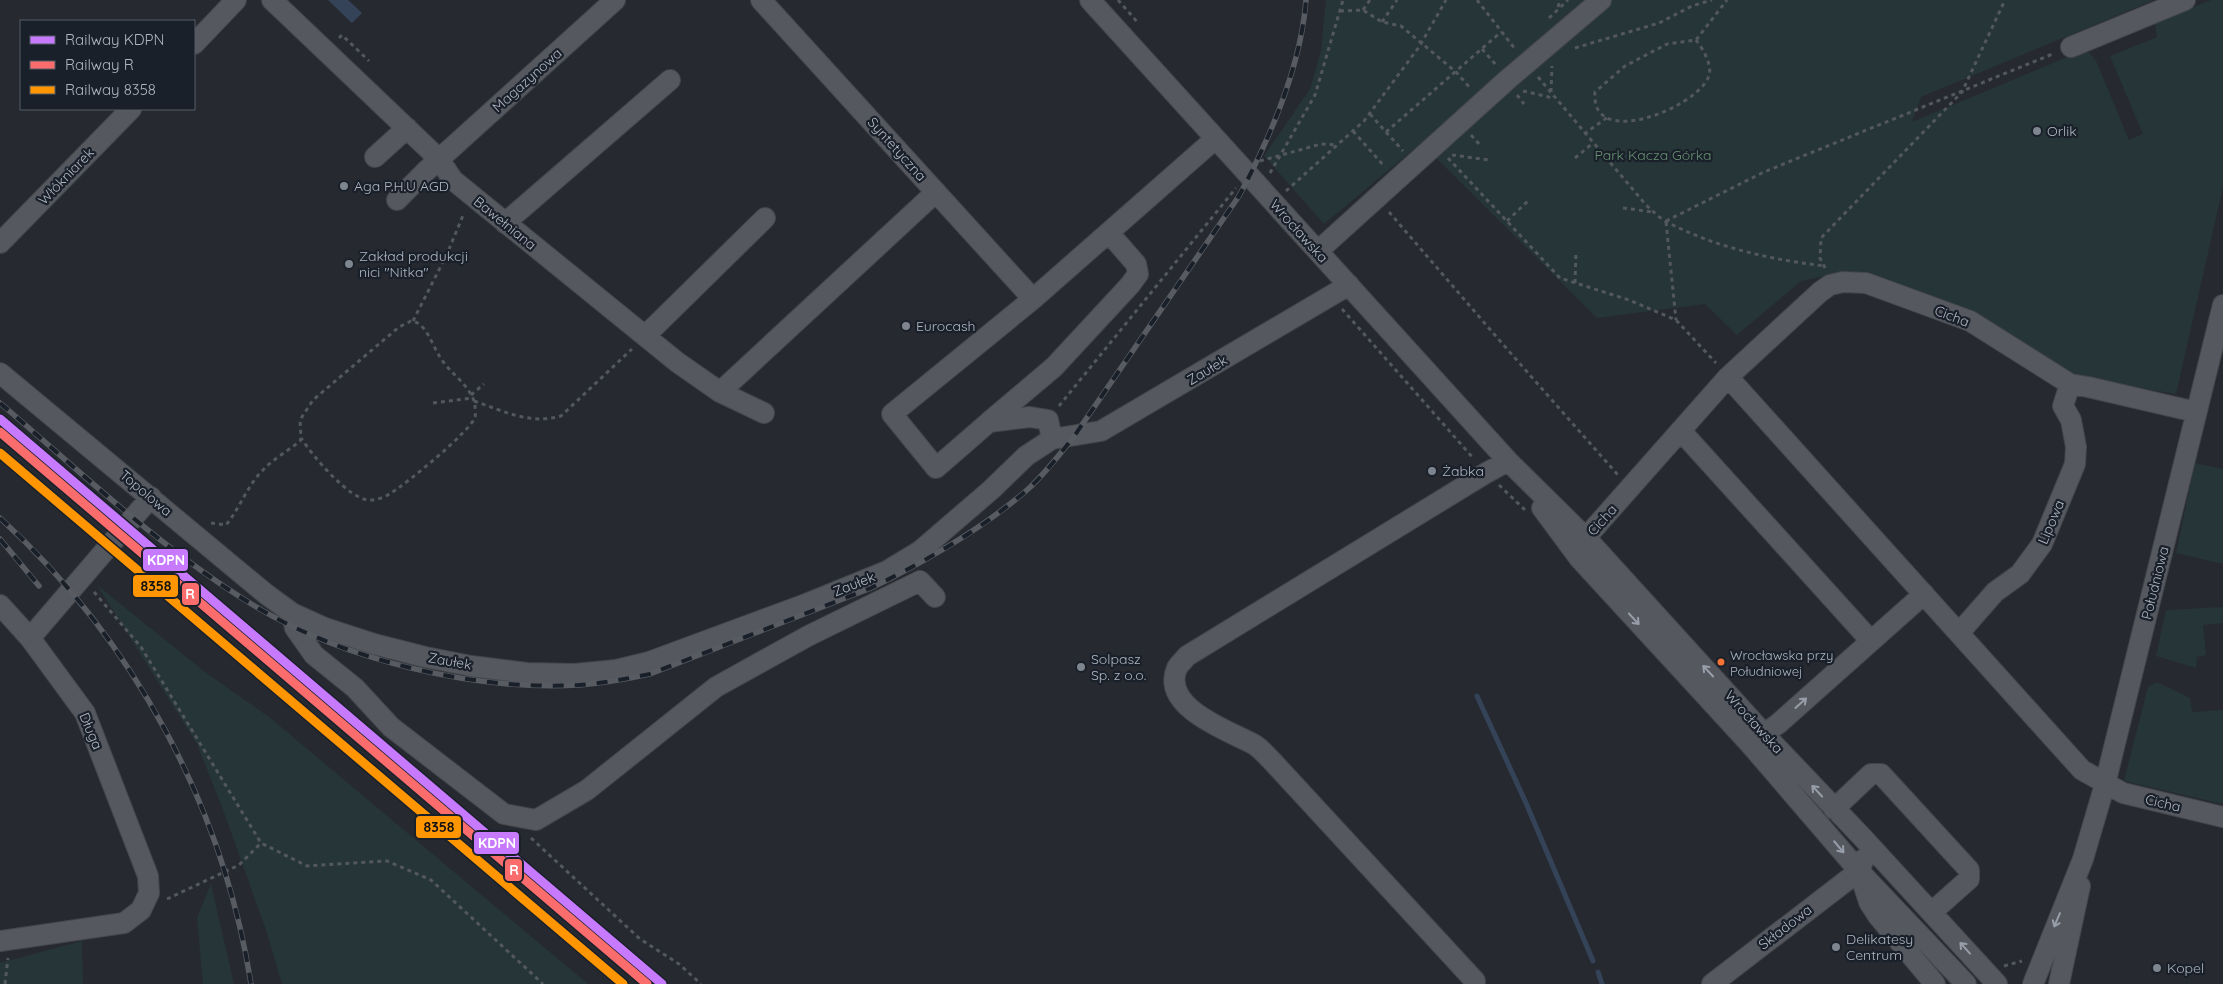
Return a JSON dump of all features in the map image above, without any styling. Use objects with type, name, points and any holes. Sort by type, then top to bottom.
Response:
[{"type":"street","points":[[195,43],[236,0]]},
{"type":"street","name":"Bawełniana","points":[[272,0],[439,160],[453,180],[472,196],[677,362],[720,392],[764,413]]},
{"type":"street","name":"Magazynowa","points":[[397,200],[615,0]]},
{"type":"street","name":"Wrocławska","points":[[1090,0],[1757,739],[1859,871],[1966,984]]},
{"type":"street","points":[[1318,251],[1482,102],[1601,0]]},
{"type":"street","points":[[2071,46],[2185,0]]},
{"type":"street","name":"Syntetyczna","points":[[769,3],[1033,299]]},
{"type":"street","points":[[506,223],[670,80]]},
{"type":"street","name":"Włókniarek","points":[[0,243],[130,110]]},
{"type":"street","points":[[375,157],[406,128]]},
{"type":"street","points":[[1108,233],[1136,264],[1138,274],[1130,285],[1054,367],[936,468],[892,414],[1033,299],[1108,233],[1215,139]]},
{"type":"street","points":[[720,392],[936,192]]},
{"type":"street","points":[[645,336],[765,218]]},
{"type":"street","name":"Cicha","points":[[1580,544],[1728,377],[1820,292],[1830,285],[1843,282],[1866,283],[1970,321],[2070,384],[2196,412]]},
{"type":"street","name":"Zaułek","points":[[292,613],[325,628],[374,644],[462,664],[527,673],[575,674],[616,670],[649,662],[806,604],[887,571],[920,551],[992,488],[1026,456],[1050,429],[1101,431],[1349,285]]},
{"type":"street","name":"Południowa","points":[[2031,983],[2083,859],[2105,784],[2223,305]]},
{"type":"street","name":"Topolowa","points":[[0,373],[266,594],[292,613]]},
{"type":"street","points":[[1728,377],[2082,770],[2105,784]]},
{"type":"street","name":"Lipowa","points":[[1959,633],[1995,592],[2020,574],[2042,544],[2075,464],[2076,447],[2071,420],[2063,406],[2070,384]]},
{"type":"street","points":[[989,422],[1030,418],[1050,429]]},
{"type":"street","points":[[1681,431],[1871,641]]},
{"type":"street","points":[[1475,981],[1257,746],[1196,714],[1182,700],[1174,685],[1177,668],[1187,656],[1508,461]]},
{"type":"street","points":[[30,638],[81,576],[151,497]]},
{"type":"street","points":[[292,613],[294,628],[314,655],[355,688],[391,727],[504,814],[536,820],[587,790],[716,687],[808,636],[920,581],[935,597]]},
{"type":"street","points":[[1757,739],[1924,594]]},
{"type":"street","name":"Długa","points":[[0,605],[30,638],[85,713],[148,876],[149,893],[141,910]]},
{"type":"street","name":"Wrocławska","points":[[1757,739],[1863,838],[1998,984]]},
{"type":"street","points":[[1834,809],[1871,774],[1881,774],[1969,870],[1969,879],[1932,912]]},
{"type":"street","name":"Cicha","points":[[2105,784],[2123,794],[2223,817]]},
{"type":"street","points":[[1863,838],[1865,848],[1859,871],[1869,902],[1878,916],[1935,984]]},
{"type":"street","name":"Południowa","points":[[2059,984],[2076,911],[2083,859]]},
{"type":"street","points":[[1859,871],[1880,875],[1909,887]]},
{"type":"street","name":"Składowa","points":[[1712,984],[1859,871]]},
{"type":"street","points":[[5,941],[124,923],[141,910]]},
{"type":"path","points":[[1261,189],[1316,95],[1343,0]]},
{"type":"path","points":[[1363,10],[1370,0]]},
{"type":"path","points":[[1382,22],[1396,0]]},
{"type":"path","points":[[1285,191],[1354,131],[1370,114],[1422,42],[1446,0]]},
{"type":"path","points":[[1477,0],[1500,32],[1584,134],[1654,212],[1666,222],[1732,248],[1824,266]]},
{"type":"path","points":[[1572,49],[1659,23],[1692,6],[1712,0]]},
{"type":"path","points":[[1696,40],[1702,47],[1709,64],[1709,77],[1697,94],[1656,116],[1630,122],[1613,120],[1601,113],[1594,102],[1595,92],[1625,66],[1667,44],[1696,40],[1727,0]]},
{"type":"path","points":[[1843,282],[1829,274],[1820,258],[1821,238],[1962,92],[2005,0]]},
{"type":"path","points":[[1340,10],[1363,10],[1382,22],[1401,26],[1456,72],[1482,102]]},
{"type":"path","points":[[1386,132],[1500,32]]},
{"type":"path","points":[[1666,222],[1764,172],[2071,46]]},
{"type":"path","points":[[1518,89],[1531,94],[1554,98]]},
{"type":"path","points":[[1370,114],[1403,152]]},
{"type":"path","points":[[1584,134],[1608,117]]},
{"type":"path","points":[[1354,131],[1386,168]]},
{"type":"path","points":[[1576,158],[1593,143]]},
{"type":"path","points":[[1257,162],[1320,144],[1337,145]]},
{"type":"path","points":[[1488,160],[1442,152],[1560,278],[1628,300],[1676,320],[1728,377]]},
{"type":"path","points":[[1232,182],[1241,192]]},
{"type":"path","points":[[1050,429],[1236,187]]},
{"type":"path","points":[[413,321],[422,325],[443,362],[472,398],[475,418],[466,431],[407,481],[381,498],[368,500],[348,489],[329,473],[308,449],[302,438],[300,420],[313,400],[399,327],[413,321],[447,254],[472,196]]},
{"type":"path","points":[[1378,198],[1500,341],[1630,488]]},
{"type":"path","points":[[1507,221],[1528,201]]},
{"type":"path","points":[[1623,208],[1654,212]]},
{"type":"path","points":[[1666,222],[1676,320]]},
{"type":"path","points":[[1575,283],[1576,252]]},
{"type":"path","points":[[1331,296],[1486,473],[1529,514]]},
{"type":"path","points":[[433,402],[472,398],[528,420],[549,420],[561,416],[645,336]]},
{"type":"path","points":[[472,398],[484,384]]},
{"type":"path","points":[[209,523],[226,525],[235,515],[252,482],[264,468],[291,449],[302,438]]},
{"type":"path","points":[[81,576],[140,646],[261,842],[307,866],[387,861],[431,880],[543,984]]},
{"type":"path","points":[[529,837],[640,939],[679,964],[701,984]]},
{"type":"path","points":[[141,910],[239,865],[261,842]]},
{"type":"path","points":[[5,941],[5,984]]},
{"type":"green space","name":"Park Kacza Górka","points":[[1326,0],[2154,0],[1921,97],[1912,122],[2077,53],[2088,51],[2096,61],[2129,140],[2143,134],[2110,56],[2157,37],[2155,23],[2211,0],[2223,0],[2223,187],[2176,394],[2054,374],[1976,315],[1849,271],[1801,281],[1737,335],[1705,304],[1597,318],[1421,143],[1324,224],[1264,156],[1310,89],[1321,51]]},
{"type":"green space","points":[[2195,463],[2223,469],[2223,564],[2176,553]]},
{"type":"green space","points":[[97,585],[205,672],[269,717],[588,984],[282,984],[266,930],[197,744]]},
{"type":"green space","points":[[2223,607],[2223,623],[2203,625],[2206,655],[2197,657],[2196,668],[2156,656],[2166,610]]},
{"type":"green space","points":[[2157,682],[2190,698],[2192,712],[2223,710],[2223,804],[2124,781],[2148,687]]},
{"type":"green space","points":[[211,884],[234,984],[203,984],[197,918]]},
{"type":"green space","points":[[82,941],[83,984],[0,984],[0,963]]},
{"type":"water","points":[[328,0],[348,0],[362,13],[352,23]]},
{"type":"waterway","points":[[1477,696],[1526,803],[1593,961]]},
{"type":"waterway","points":[[1598,972],[1602,984]]},
{"type":"railway","points":[[0,403],[123,509],[186,560],[253,605],[327,642],[410,668],[496,683],[539,686],[579,685],[650,674],[871,588],[892,578],[972,531],[1009,505],[1040,477],[1075,435],[1239,196],[1273,126],[1291,76],[1303,25],[1306,0]]},
{"type":"railway","points":[[0,518],[48,565],[91,617],[130,672],[165,730],[194,790],[219,853],[238,918],[251,984]]},
{"type":"railway","points":[[0,539],[39,586]]},
{"type":"rail line","name":"KDPN","points":[[0,419],[662,984]]},
{"type":"rail line","name":"R","points":[[0,432],[647,984]]},
{"type":"rail line","name":"8358","points":[[0,453],[623,984]]},
{"type":"place","name":"Orlik","points":[[2037,131]]},
{"type":"place","name":"Aga P.H.U AGD","points":[[344,186]]},
{"type":"place","name":"Zakład produkcji nici \"Nitka\"","points":[[349,264]]},
{"type":"place","name":"Eurocash","points":[[906,326]]},
{"type":"place","name":"Żabka","points":[[1432,471]]},
{"type":"place","name":"Wrocławska przy Południowej","points":[[1721,662]]},
{"type":"place","name":"Solpasz Sp. z o.o.","points":[[1081,667]]},
{"type":"place","name":"Delikatesy Centrum","points":[[1836,947]]},
{"type":"place","name":"Kopel","points":[[2157,968]]}]
